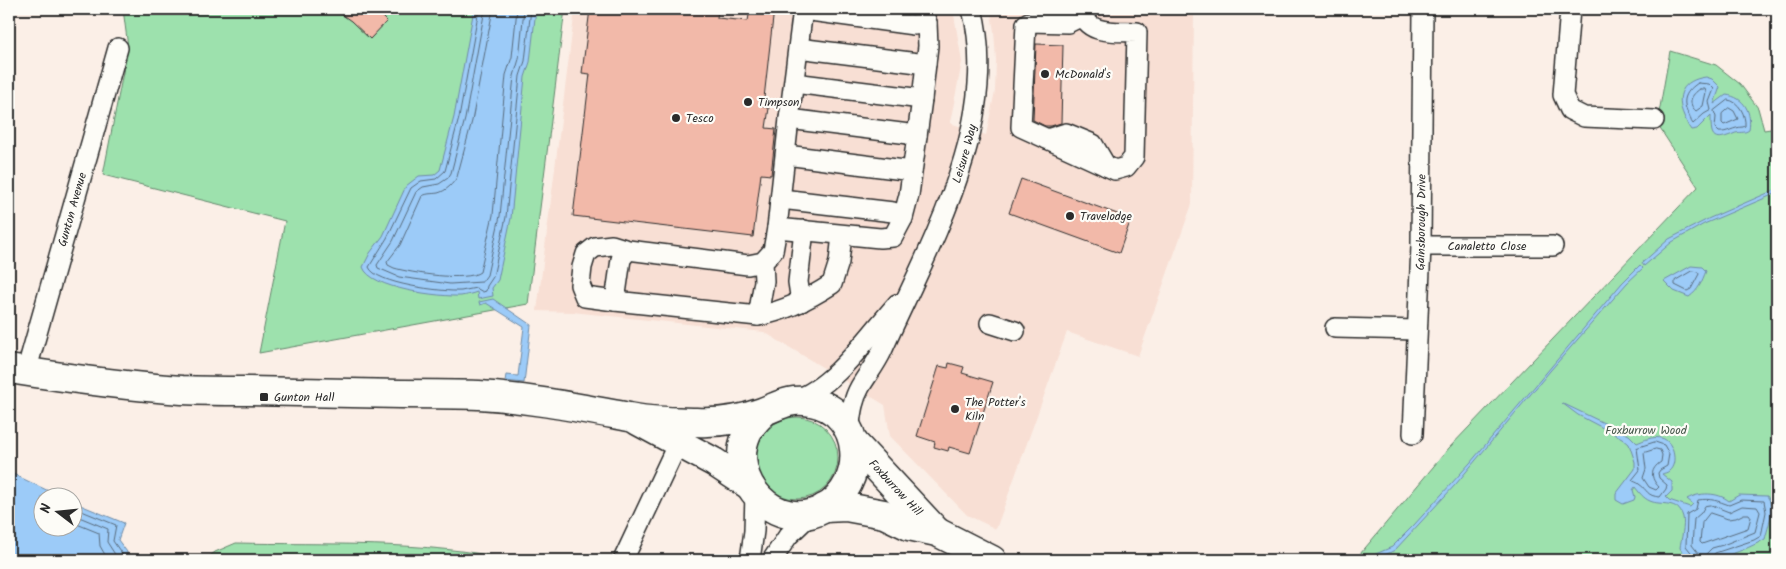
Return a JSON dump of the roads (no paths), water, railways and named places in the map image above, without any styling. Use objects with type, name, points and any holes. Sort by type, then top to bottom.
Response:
[{"type":"highway","points":[[17,370],[116,384],[184,390],[480,395],[572,406],[631,418],[709,423],[742,418],[790,401],[812,402],[838,416],[851,437],[855,462],[850,481],[841,496],[818,510],[803,514],[790,514],[764,503],[752,489],[714,462],[631,418]]},
{"type":"highway","points":[[752,489],[743,469],[742,450],[747,433],[765,411]]},
{"type":"highway","name":"Foxburrow Hill","points":[[851,437],[937,532]]},
{"type":"highway","name":"Foxburrow Hill","points":[[818,510],[846,507],[884,514],[909,526],[937,532],[992,560]]},
{"type":"street","name":"Leisure Way","points":[[851,437],[852,406],[860,388],[878,359],[922,266],[942,220],[972,131],[979,76],[978,30],[972,9]]},
{"type":"street","name":"Gainsborough Drive","points":[[1413,434],[1421,246],[1423,9]]},
{"type":"street","points":[[1570,9],[1562,95],[1570,110],[1584,117],[1654,120]]},
{"type":"street","points":[[758,316],[764,282],[764,262],[773,251],[777,228],[803,10],[914,26],[924,16]]},
{"type":"street","points":[[1081,12],[1086,23],[1092,28],[1137,32],[1134,157],[1126,167],[1115,170],[1106,166],[1093,144],[1066,133],[1047,139],[1021,127],[1025,27],[1029,22],[1068,22],[1081,12]]},
{"type":"street","points":[[777,228],[880,238],[893,237],[903,218],[910,195],[928,46],[924,16]]},
{"type":"street","name":"Gunton Avenue","points":[[17,370],[118,48]]},
{"type":"street","points":[[798,48],[926,64]]},
{"type":"street","points":[[794,83],[922,99]]},
{"type":"street","points":[[789,119],[917,135]]},
{"type":"street","points":[[786,155],[912,171]]},
{"type":"street","points":[[781,199],[893,212],[903,218]]},
{"type":"street","points":[[801,302],[798,282],[804,230]]},
{"type":"street","points":[[764,262],[748,265],[628,250],[612,245],[595,247],[586,254],[580,285],[585,297],[615,302],[758,316],[773,313],[801,302],[832,284],[839,262],[842,234]]},
{"type":"street","name":"Canaletto Close","points":[[1421,246],[1553,246]]},
{"type":"street","points":[[615,302],[621,259],[628,250]]},
{"type":"street","name":"Leisure Way","points":[[790,401],[807,396],[835,374],[909,290]]},
{"type":"street","points":[[990,323],[1015,331]]},
{"type":"street","points":[[1335,328],[1417,330]]},
{"type":"street","points":[[623,560],[678,443]]},
{"type":"street","points":[[750,560],[754,530],[752,489]]},
{"type":"street","points":[[772,560],[788,536],[818,510]]},
{"type":"water","points":[[474,9],[536,9],[530,62],[525,77],[511,218],[498,280],[492,288],[493,296],[478,299],[477,292],[461,296],[451,296],[423,293],[392,286],[368,275],[363,267],[370,253],[383,236],[406,186],[419,176],[434,175],[440,170],[454,117]]},
{"type":"water","points":[[1706,77],[1712,79],[1720,87],[1714,104],[1726,95],[1733,96],[1742,102],[1748,112],[1749,130],[1726,137],[1716,137],[1711,128],[1711,115],[1697,129],[1691,130],[1681,109],[1681,96],[1686,85]]},
{"type":"water","points":[[1777,189],[1777,193],[1704,224],[1672,242],[1644,266],[1642,263],[1669,239],[1710,218]]},
{"type":"water","points":[[1640,265],[1643,268],[1627,283],[1550,371],[1456,484],[1395,550],[1375,560],[1362,560],[1392,547],[1414,525],[1470,463],[1622,283]]},
{"type":"water","points":[[1691,266],[1702,267],[1706,271],[1702,282],[1689,297],[1674,291],[1664,281]]},
{"type":"water","points":[[493,299],[531,325],[524,383],[505,381],[506,375],[518,376],[524,327],[486,303],[480,305],[479,302]]},
{"type":"water","points":[[1562,403],[1629,435],[1637,443],[1661,438],[1669,443],[1673,452],[1674,463],[1668,472],[1662,474],[1672,482],[1672,491],[1666,497],[1669,500],[1690,507],[1693,504],[1687,499],[1703,494],[1719,496],[1729,501],[1739,495],[1767,496],[1770,501],[1771,511],[1765,539],[1738,552],[1715,559],[1705,561],[1688,558],[1680,548],[1683,528],[1681,511],[1673,505],[1650,501],[1643,497],[1635,487],[1633,490],[1634,500],[1623,504],[1616,500],[1616,494],[1635,469],[1635,462],[1629,444],[1622,438],[1578,415]]},
{"type":"water","points":[[9,472],[38,486],[32,486],[32,536],[82,536],[82,506],[124,523],[118,540],[127,552],[127,560],[9,560]]},
{"type":"place","name":"McDonald's","points":[[1045,74]]},
{"type":"place","name":"Timpson","points":[[748,102]]},
{"type":"place","name":"Tesco","points":[[676,118]]},
{"type":"place","name":"Travelodge","points":[[1070,216]]},
{"type":"place","name":"Gunton Hall","points":[[264,397]]},
{"type":"place","name":"The Potter's Kiln","points":[[955,409]]},
{"type":"park label","name":"Foxburrow Wood","points":[[1646,430]]}]
